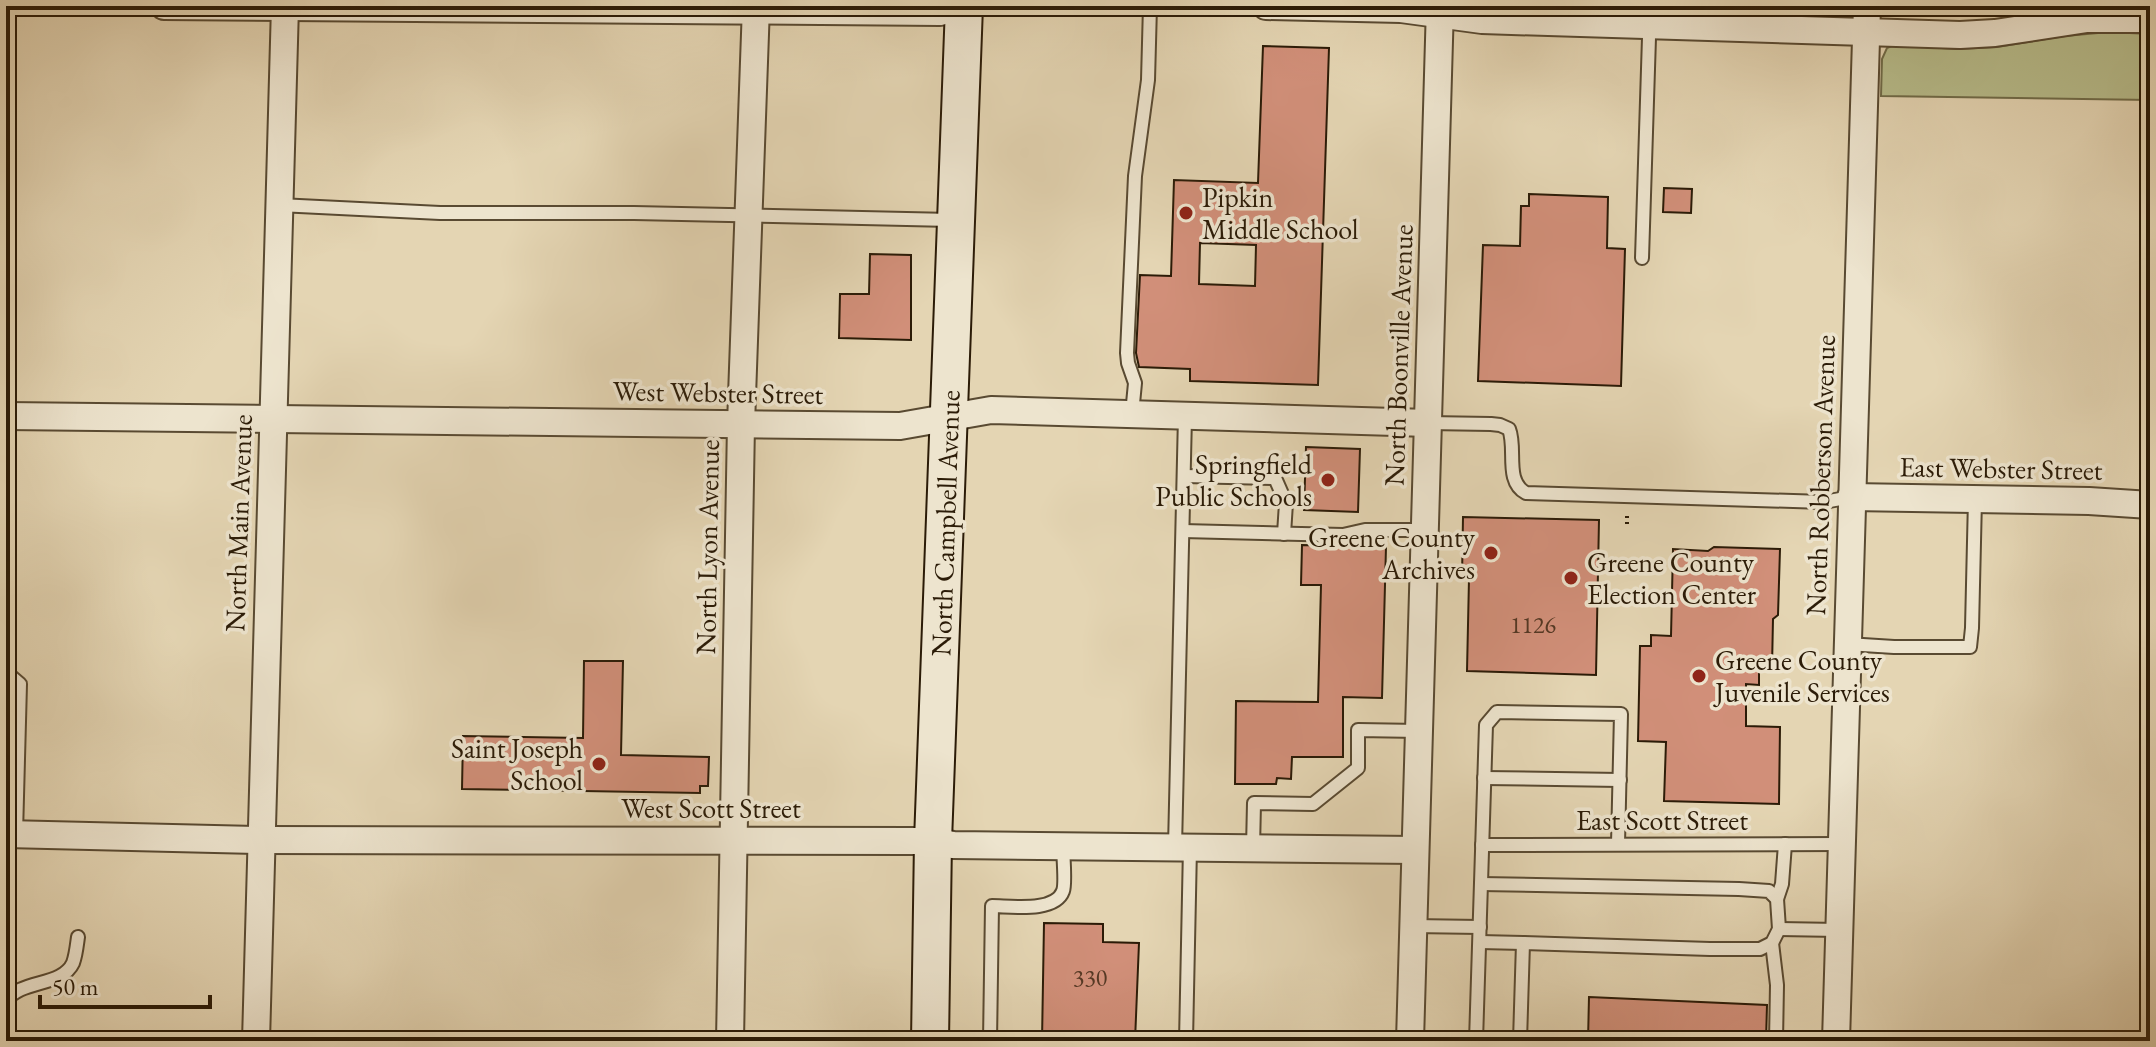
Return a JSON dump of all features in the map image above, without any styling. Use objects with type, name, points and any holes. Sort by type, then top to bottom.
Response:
[{"type":"main road","name":"North Campbell Avenue","points":[[930,1041],[933,841],[962,6]]},
{"type":"street","points":[[164,6],[756,8],[940,12],[962,6]]},
{"type":"street","points":[[1266,6],[1440,10],[1482,20],[1649,16],[1865,33],[1978,35],[2073,21],[2150,19]]},
{"type":"street","name":"North Robberson Avenue","points":[[1836,1041],[1867,6]]},
{"type":"street","name":"North Main Avenue","points":[[256,1041],[285,7]]},
{"type":"street","name":"North Lyon Avenue","points":[[730,1041],[741,424],[756,8]]},
{"type":"street","name":"North Boonville Avenue","points":[[1410,1041],[1440,10]]},
{"type":"street","name":"West Webster Street","points":[[6,416],[900,426],[991,410],[1428,423]]},
{"type":"street","name":"East Webster Street","points":[[1851,497],[2150,505]]},
{"type":"street","name":"West Scott Street","points":[[11,834],[261,840],[933,841],[953,845],[1415,850]]},
{"type":"lane","points":[[1132,414],[1135,383],[1127,353],[1131,253],[1135,176],[1148,80],[1150,6]]},
{"type":"lane","points":[[1642,258],[1649,16]]},
{"type":"lane","points":[[279,205],[440,213],[634,213],[956,220]]},
{"type":"lane","points":[[1185,416],[1182,847],[1186,1041]]},
{"type":"lane","points":[[1428,423],[1500,425],[1509,429],[1514,480],[1518,488],[1526,493],[1824,502],[1851,497]]},
{"type":"lane","points":[[1184,476],[1275,478],[1286,503],[1284,534]]},
{"type":"lane","points":[[1847,644],[1970,647],[1975,499]]},
{"type":"lane","points":[[1183,531],[1343,535],[1365,530],[1425,530]]},
{"type":"lane","points":[[6,672],[20,684],[11,834]]},
{"type":"lane","points":[[1476,1041],[1486,725],[1497,712],[1621,714],[1618,844]]},
{"type":"lane","points":[[1253,848],[1254,803],[1313,804],[1358,768],[1358,730],[1419,731]]},
{"type":"lane","points":[[1484,778],[1620,780]]},
{"type":"lane","points":[[1776,1041],[1777,985],[1772,943],[1779,929],[1777,899],[1782,884],[1785,844]]},
{"type":"lane","name":"East Scott Street","points":[[1482,845],[1841,844]]},
{"type":"lane","points":[[990,1041],[992,906],[1040,907],[1055,900],[1063,891],[1063,846]]},
{"type":"lane","points":[[1481,884],[1739,889],[1769,891],[1777,899]]},
{"type":"lane","points":[[1413,926],[1480,927]]},
{"type":"lane","points":[[1779,929],[1839,930]]},
{"type":"lane","points":[[6,1001],[9,996],[30,985],[63,974],[73,963],[78,937]]},
{"type":"lane","points":[[1480,942],[1710,949],[1760,949],[1772,943]]},
{"type":"lane","points":[[1520,1041],[1523,943]]},
{"type":"path","points":[[1627,516],[1627,525]]},
{"type":"green space","points":[[2109,32],[2150,34],[2150,100],[1881,96],[1882,59],[1887,48],[1894,45],[1957,49],[1997,47]]},
{"type":"building","points":[[1263,46],[1329,48],[1318,385],[1190,381],[1190,369],[1139,367],[1136,353],[1140,275],[1171,276],[1174,180],[1258,183]],"holes":[[[1200,243],[1256,245],[1255,286],[1199,284]]]},
{"type":"building","points":[[1664,188],[1692,189],[1691,213],[1663,212]]},
{"type":"building","points":[[1529,194],[1608,197],[1607,248],[1625,249],[1621,386],[1478,381],[1483,245],[1520,246],[1521,206],[1529,206]]},
{"type":"building","points":[[870,254],[911,255],[911,340],[839,338],[840,294],[869,294]]},
{"type":"building","points":[[1306,447],[1360,449],[1358,512],[1304,510]]},
{"type":"building","points":[[1463,517],[1599,520],[1596,675],[1467,671],[1469,579],[1462,579]]},
{"type":"building","points":[[1302,545],[1386,547],[1382,698],[1343,697],[1343,757],[1292,757],[1291,779],[1277,778],[1276,784],[1235,784],[1236,701],[1318,702],[1321,585],[1301,585]]},
{"type":"building","name":"Greene County Juvenile Services","points":[[1714,547],[1780,549],[1778,615],[1773,619],[1772,668],[1759,668],[1759,685],[1746,684],[1746,726],[1780,727],[1779,804],[1664,801],[1666,742],[1638,741],[1640,646],[1651,646],[1651,635],[1671,636],[1673,549],[1708,551]]},
{"type":"building","points":[[584,661],[623,661],[621,755],[709,757],[708,786],[700,786],[700,793],[462,789],[463,736],[583,738]]},
{"type":"building","points":[[1044,923],[1103,924],[1103,942],[1139,943],[1135,1041],[1042,1041]]},
{"type":"building","points":[[1589,997],[1767,1005],[1766,1041],[1588,1041]]},
{"type":"place","name":"Pipkin Middle School","points":[[1186,213]]},
{"type":"place","name":"Springfield Public Schools","points":[[1328,480]]},
{"type":"place","name":"Greene County Archives","points":[[1491,553]]},
{"type":"place","name":"Greene County Election Center","points":[[1571,578]]},
{"type":"place","name":"Greene County Juvenile Services","points":[[1699,676]]},
{"type":"place","name":"Saint Joseph School","points":[[599,764]]}]
